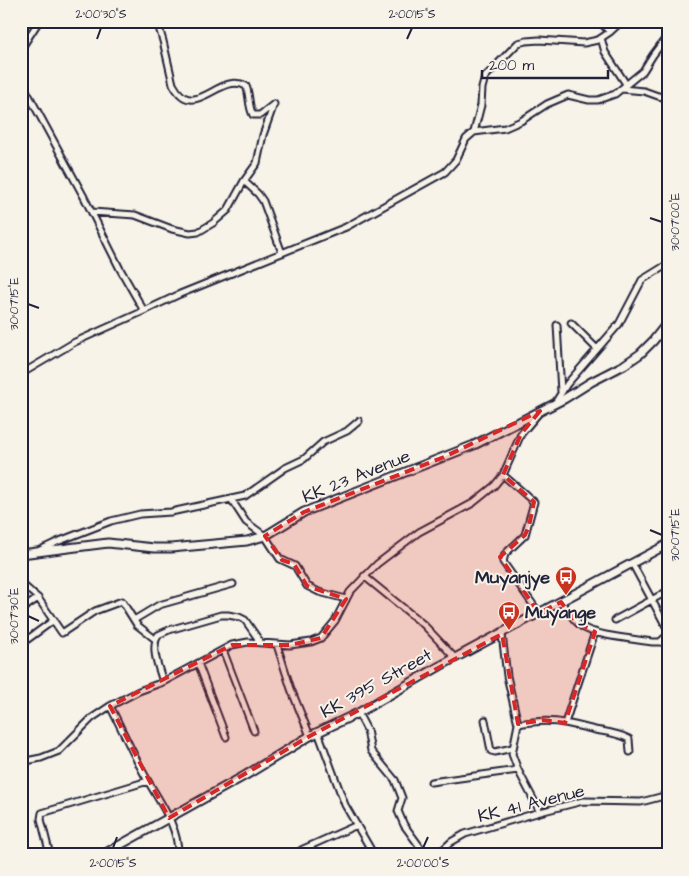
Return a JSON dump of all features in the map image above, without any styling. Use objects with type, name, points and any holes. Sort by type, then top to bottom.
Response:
[{"type":"main road","name":"KK 23 Avenue","points":[[21,554],[108,543],[154,548],[189,547],[247,542],[265,536],[304,512],[444,458],[474,445],[554,404],[632,360],[653,342],[668,322]]},
{"type":"main road","name":"KK 395 Street","points":[[102,855],[310,736],[358,712],[454,658],[668,544]]},
{"type":"street","points":[[21,49],[39,21]]},
{"type":"street","points":[[92,212],[135,216],[172,229],[190,233],[198,232],[213,224],[228,210],[244,181],[257,163],[263,135],[274,104],[260,115],[253,114],[246,86],[234,83],[223,86],[199,99],[191,100],[184,98],[173,84],[157,21]]},
{"type":"street","points":[[599,21],[610,32]]},
{"type":"street","points":[[474,132],[481,105],[485,77],[518,44],[539,40],[584,43],[598,40],[622,21]]},
{"type":"street","points":[[21,374],[75,342],[180,294],[346,227],[445,172],[456,160],[466,139],[474,132],[505,128],[521,121],[547,104],[568,95],[598,100],[615,94],[644,71],[652,55],[668,35]]},
{"type":"street","points":[[601,38],[605,52],[626,84]]},
{"type":"street","points":[[21,81],[144,311]]},
{"type":"street","points":[[622,89],[668,98]]},
{"type":"street","points":[[244,181],[263,201],[282,253]]},
{"type":"street","points":[[554,404],[619,324],[642,280],[668,264]]},
{"type":"street","points":[[572,324],[597,349]]},
{"type":"street","points":[[557,325],[562,392]]},
{"type":"street","points":[[21,762],[41,758],[59,751],[92,718],[110,706],[138,691],[162,682],[223,650],[241,643],[277,645],[311,642],[321,638],[335,621],[346,599],[364,576],[377,564],[419,532],[483,497],[494,486],[503,475],[520,434],[540,411]]},
{"type":"street","points":[[38,552],[57,542],[111,521],[140,514],[171,512],[245,496],[285,468],[304,459],[324,442],[347,431],[359,421]]},
{"type":"street","points":[[503,475],[534,502],[525,535],[505,554],[503,562],[539,613]]},
{"type":"street","points":[[231,499],[246,522],[265,536],[280,559],[296,566],[307,586],[319,592],[346,599]]},
{"type":"street","points":[[632,563],[668,630]]},
{"type":"street","points":[[364,576],[424,625],[454,658]]},
{"type":"street","points":[[21,583],[38,598],[62,633],[95,611],[122,601],[137,625],[155,639]]},
{"type":"street","points":[[134,620],[159,605],[234,584]]},
{"type":"street","points":[[616,620],[668,592]]},
{"type":"street","points":[[21,610],[38,598]]},
{"type":"street","points":[[561,602],[583,628],[596,632],[668,644]]},
{"type":"street","points":[[162,682],[156,658],[155,639],[158,635],[168,630],[221,615],[228,615],[245,620],[261,643]]},
{"type":"street","points":[[21,644],[54,620]]},
{"type":"street","points":[[565,723],[596,632]]},
{"type":"street","points":[[502,634],[507,676],[518,724],[512,754],[518,770],[540,812]]},
{"type":"street","points":[[660,642],[668,635]]},
{"type":"street","points":[[277,645],[291,689],[310,736]]},
{"type":"street","points":[[223,650],[254,731]]},
{"type":"street","points":[[198,663],[226,737]]},
{"type":"street","points":[[110,706],[174,828],[178,840],[178,855]]},
{"type":"street","points":[[358,712],[367,730],[371,751],[395,780],[402,798],[398,811],[404,825],[426,855]]},
{"type":"street","points":[[485,720],[491,752],[512,748]]},
{"type":"street","points":[[518,724],[543,720],[577,724],[629,739],[630,752]]},
{"type":"street","points":[[318,732],[345,805],[374,855]]},
{"type":"street","points":[[431,782],[518,770]]},
{"type":"street","points":[[50,855],[41,819],[42,813],[148,780]]},
{"type":"street","name":"KK 41 Avenue","points":[[437,855],[451,842],[465,834],[540,812],[584,802],[641,802],[668,795]]},
{"type":"street","points":[[300,855],[300,851],[303,849],[356,825]]},
{"type":"highlighted area","points":[[540,411],[521,434],[503,475],[534,502],[529,526],[525,535],[500,557],[539,613],[561,602],[576,622],[595,632],[565,723],[543,720],[518,724],[502,634],[310,736],[169,818],[110,706],[232,645],[290,645],[321,638],[346,599],[307,586],[294,564],[282,560],[265,536],[304,512],[444,457]]},
{"type":"place","name":"Muyanjye","points":[[566,596]]},
{"type":"place","name":"Muyange","points":[[509,631]]}]
